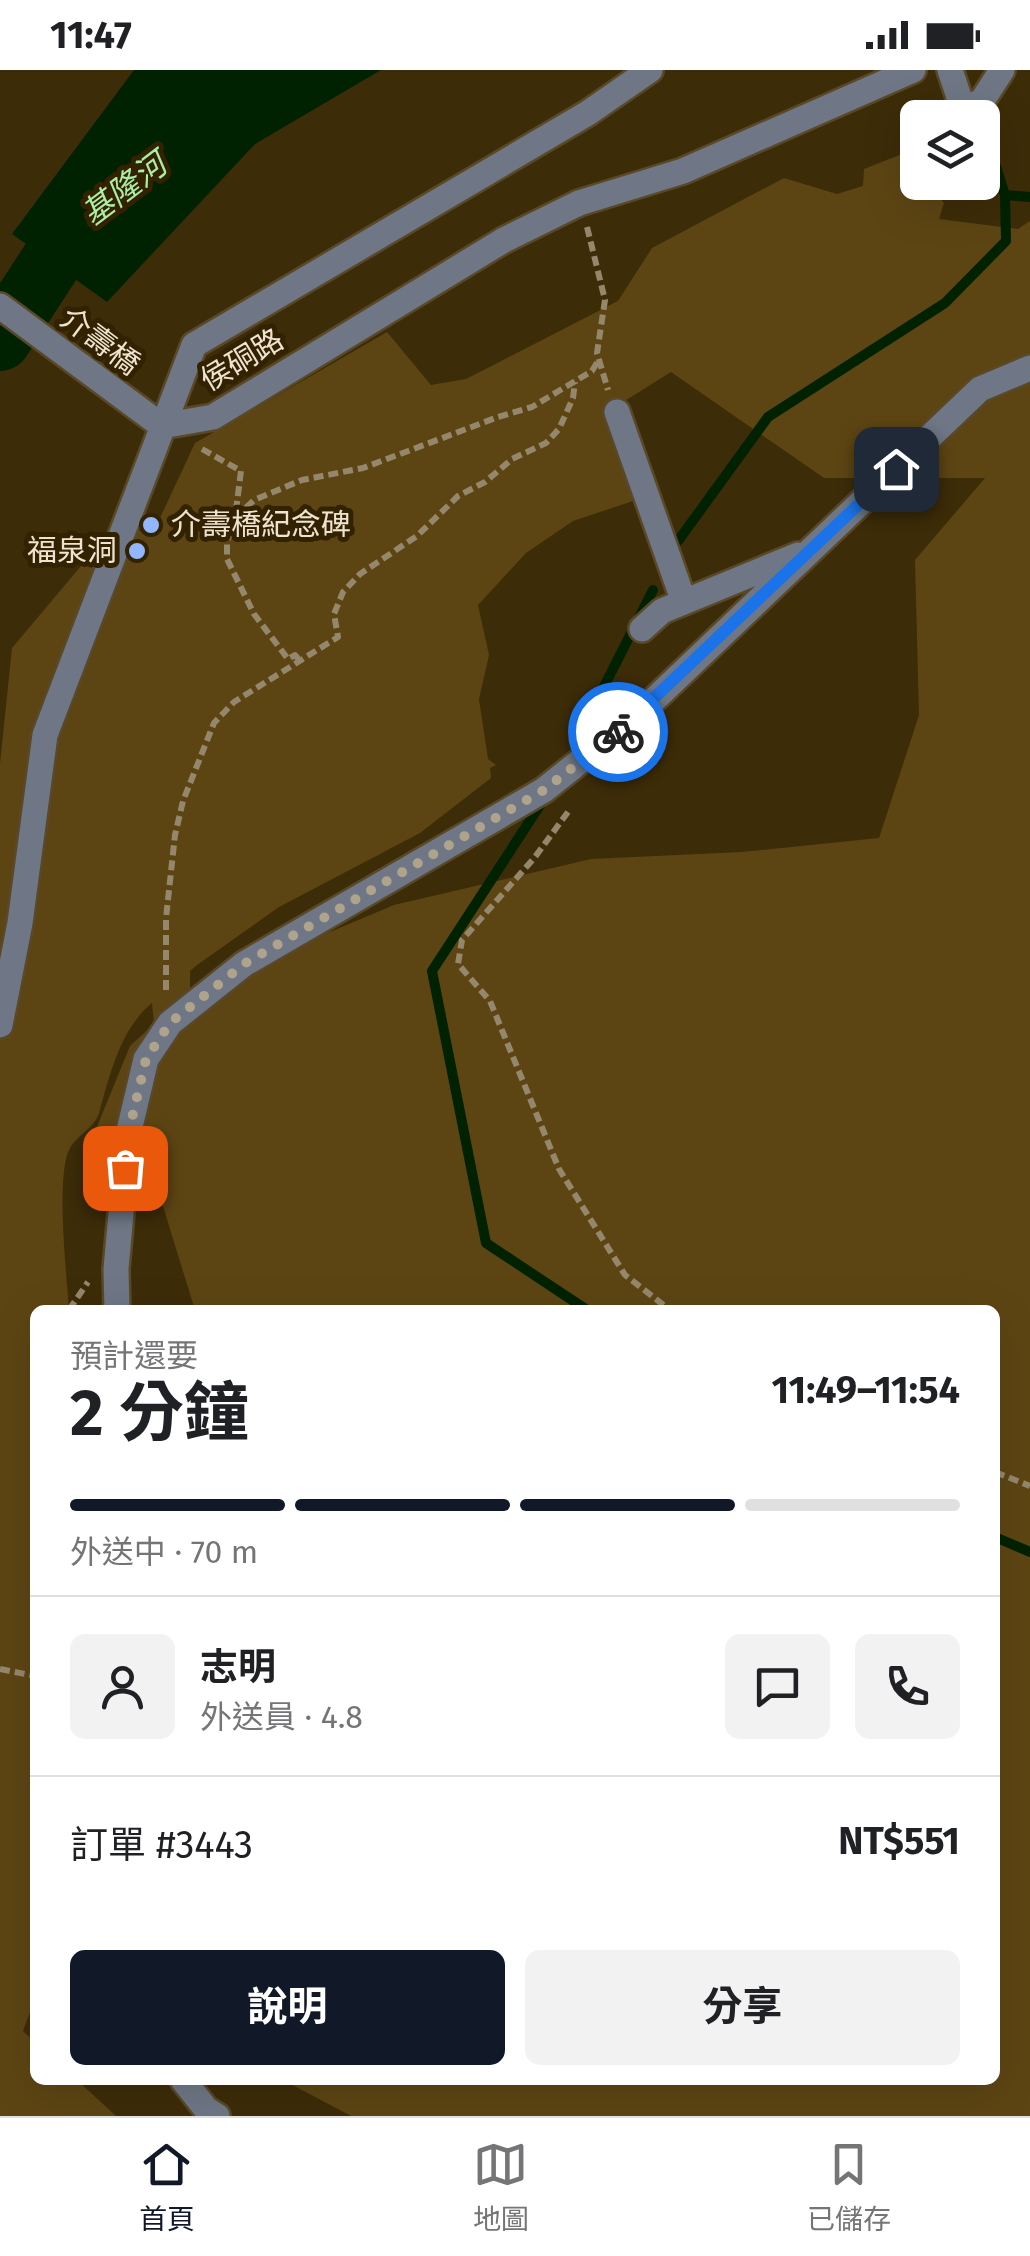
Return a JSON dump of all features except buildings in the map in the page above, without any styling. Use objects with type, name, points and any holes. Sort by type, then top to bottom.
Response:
[{"type":"street","points":[[0,1025],[20,923],[45,735],[194,345],[588,113],[650,70]]},
{"type":"street","name":"侯硐路","points":[[162,426],[213,417],[504,240],[579,202],[682,170],[913,70]]},
{"type":"street","points":[[950,70],[960,100]]},
{"type":"street","points":[[983,100],[1002,70]]},
{"type":"street","name":"介壽橋","points":[[0,306],[162,426]]},
{"type":"street","points":[[117,1305],[128,1135],[146,1059],[170,1023],[244,964],[544,790],[638,715],[980,389],[1030,368]]},
{"type":"street","points":[[618,412],[684,602]]},
{"type":"street","points":[[642,629],[662,611],[812,549]]},
{"type":"street","points":[[187,2085],[216,2116]]},
{"type":"path","points":[[235,518],[254,500],[302,480],[363,468],[498,416],[532,407],[592,371],[598,361],[605,300],[579,202]]},
{"type":"path","points":[[170,1023],[165,983],[166,918],[175,835],[183,801],[214,724],[234,702],[338,637],[336,606],[360,574],[417,536],[458,496],[485,482],[512,459],[546,443],[559,429],[573,398],[574,382]]},
{"type":"path","points":[[162,426],[240,471],[227,559],[268,634],[281,645],[288,659],[295,656],[301,662]]},
{"type":"path","points":[[569,810],[462,940],[458,964],[490,1001],[559,1169],[625,1274],[664,1305]]},
{"type":"path","points":[[1000,1474],[1030,1486]]},
{"type":"path","points":[[0,1669],[30,1675]]},
{"type":"shaded area","points":[[900,155],[900,200],[941,200],[939,219],[1018,229],[1030,221],[1030,2116],[351,2116],[292,2085],[1000,2085],[1000,1305],[193,1305],[129,1096],[113,1158],[94,1134],[130,1046],[154,1024],[152,1003],[124,1039],[97,1119],[73,1143],[66,1161],[63,1226],[69,1305],[30,1305],[30,2012],[23,2031],[30,2037],[30,2085],[82,2085],[116,2116],[0,2116],[0,764],[12,648],[86,560],[159,520],[195,443],[387,332],[431,385],[466,379],[618,301],[652,248],[784,178],[837,194],[863,186],[864,169]],"holes":[[[671,372],[824,478],[985,478],[915,560],[919,715],[879,838],[742,852],[591,859],[394,905],[190,991],[190,971],[197,965],[279,907],[420,833],[491,778],[490,768],[496,765],[488,759],[479,699],[489,655],[478,605],[526,553],[573,521],[633,501],[607,412]]]},
{"type":"water","points":[[134,70],[381,70],[255,144],[107,302],[12,234]]},
{"type":"waterway","points":[[678,541],[768,417],[945,303],[1006,241],[1005,195],[1000,179]]},
{"type":"waterway","points":[[1005,195],[1030,197]]},
{"type":"waterway","name":"基隆河","points":[[0,340],[75,225],[107,201]]},
{"type":"waterway","points":[[584,726],[653,590]]},
{"type":"waterway","points":[[544,799],[432,971],[486,1243],[579,1305]]},
{"type":"waterway","points":[[1000,1539],[1030,1552]]},
{"type":"way so far","points":[[125,1168],[128,1135],[146,1059],[170,1023],[244,964],[544,790],[618,732]]},
{"type":"place","name":"介壽橋紀念碑","points":[[151,525]]},
{"type":"place","name":"福泉洞","points":[[137,551]]},
{"type":"route","points":[[618,732],[896,469]]}]
